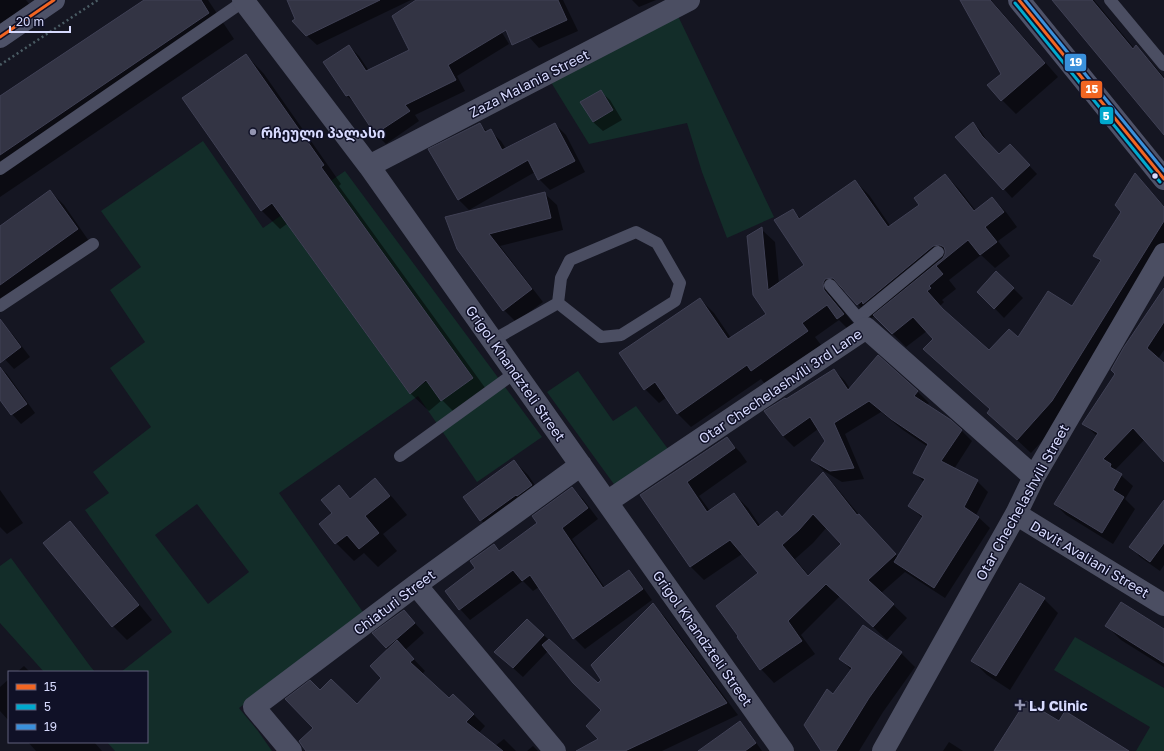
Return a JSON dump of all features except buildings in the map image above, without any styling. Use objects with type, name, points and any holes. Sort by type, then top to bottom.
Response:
[{"type":"main road","points":[[0,37],[54,0]]},
{"type":"main road","points":[[1019,0],[1164,179]]},
{"type":"street","name":"Zaza Malania Street","points":[[369,166],[689,0]]},
{"type":"street","name":"Grigol Khandzteli Street","points":[[244,1],[369,166],[783,751]]},
{"type":"street","name":"Otar Chechelashvili Street","points":[[883,751],[1016,514],[1034,477],[1164,254]]},
{"type":"street","name":"Otar Chechelashvili 3rd Lane","points":[[607,502],[862,323],[1034,477]]},
{"type":"street","name":"Chiaturi Street","points":[[291,751],[254,707],[416,585],[581,465]]},
{"type":"street","name":"Davit Avaliani Street","points":[[1016,514],[1164,604]]},
{"type":"street","points":[[416,585],[555,751]]},
{"type":"lane","points":[[1110,0],[1164,64]]},
{"type":"lane","points":[[0,169],[244,1]]},
{"type":"lane","points":[[636,232],[657,244],[680,283],[675,301],[621,335],[601,337],[558,303],[561,278],[570,260],[636,232]]},
{"type":"lane","points":[[0,306],[92,244]]},
{"type":"lane","points":[[830,286],[862,323],[938,252]]},
{"type":"lane","points":[[493,340],[558,303]]},
{"type":"lane","points":[[400,456],[516,372]]},
{"type":"path","points":[[0,65],[98,0]]},
{"type":"green space","points":[[678,16],[774,217],[727,238],[702,172],[687,123],[589,144],[549,79]]},
{"type":"green space","points":[[203,141],[263,228],[345,171],[542,437],[477,482],[418,396],[279,493],[365,615],[239,708],[272,751],[115,751],[108,743],[148,743],[148,671],[122,671],[172,632],[85,510],[109,493],[93,472],[151,427],[110,368],[145,342],[110,290],[141,267],[101,211]],"holes":[[[337,190],[473,378],[441,400],[427,381],[409,393],[288,225]],[[197,504],[249,572],[208,604],[155,535]]]},
{"type":"green space","points":[[578,371],[613,421],[636,406],[668,449],[616,487],[547,392]]},
{"type":"green space","points":[[11,558],[94,671],[43,671],[0,623],[0,566]]},
{"type":"green space","points":[[1075,637],[1164,688],[1164,751],[1136,751],[1150,727],[1054,670]]},
{"type":"transit line","name":"15","points":[[0,37],[54,0]]},
{"type":"transit line","name":"15","points":[[1019,0],[1164,179]]},
{"type":"transit line","name":"19","points":[[1025,0],[1164,171]]},
{"type":"transit line","name":"5","points":[[1015,3],[1160,182]]},
{"type":"place","name":"რჩეული პალასი","points":[[253,132]]},
{"type":"place","name":"LJ Clinic","points":[[1020,705]]}]
